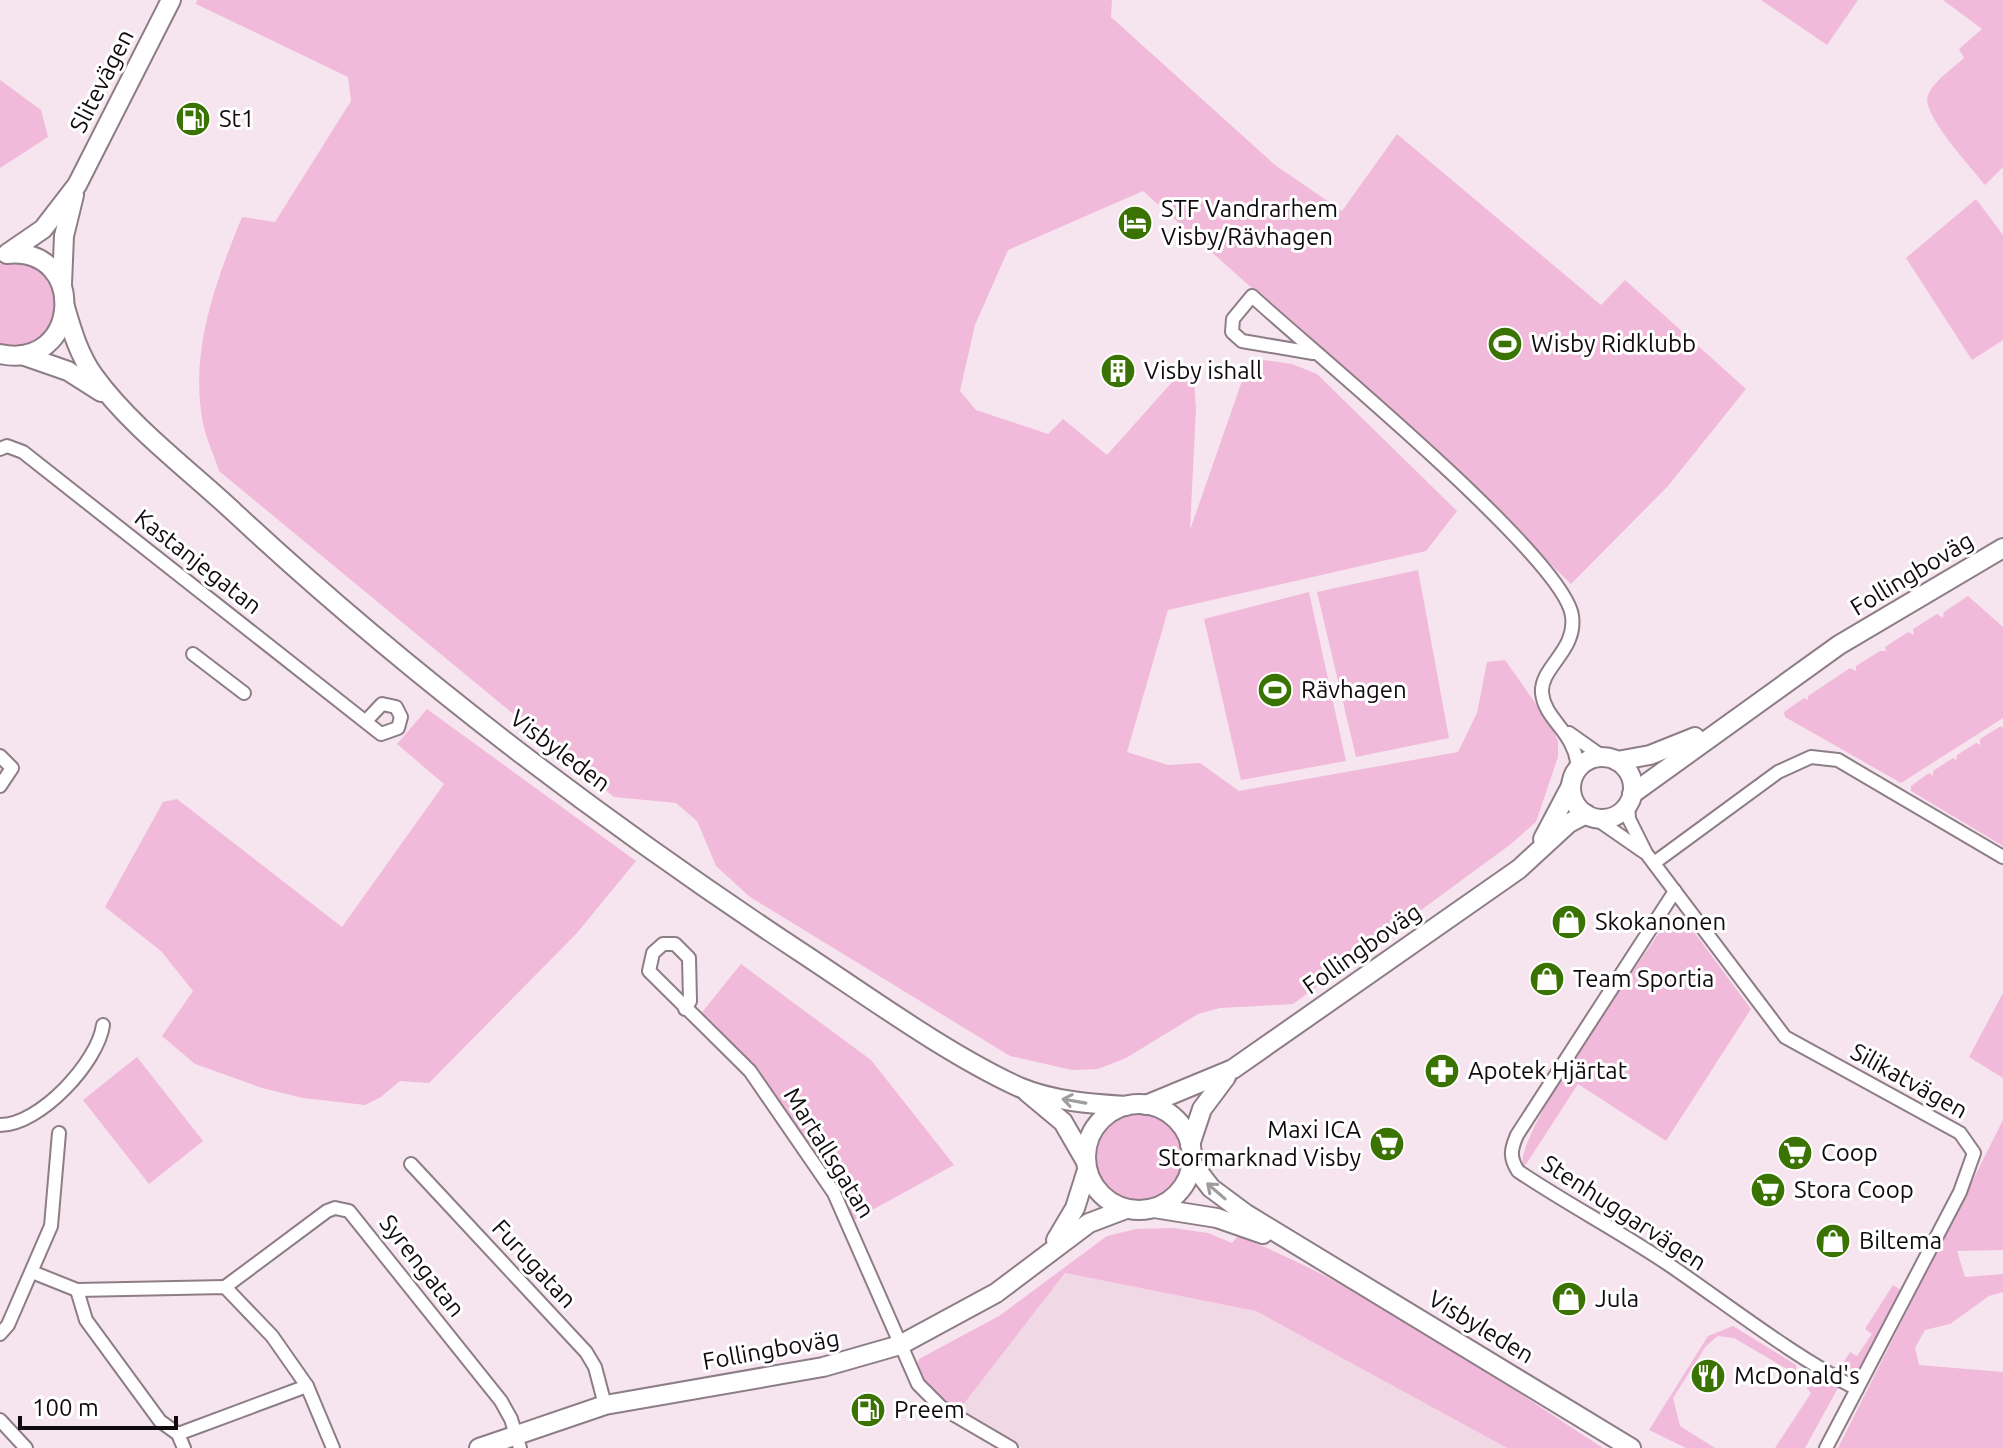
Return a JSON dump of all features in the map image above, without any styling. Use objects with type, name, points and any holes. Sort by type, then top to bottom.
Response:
[{"type":"main road","name":"Slitevägen","points":[[4,254],[43,229],[77,185],[171,0]]},
{"type":"main road","name":"Slitevägen","points":[[65,307],[62,285],[64,236],[77,185]]},
{"type":"main road","points":[[4,254],[40,260],[62,285]]},
{"type":"main road","points":[[0,366],[13,355],[39,349],[52,339],[62,324],[65,307]]},
{"type":"main road","name":"Visbyleden","points":[[65,307],[82,357],[111,397],[269,544],[359,622],[574,793],[720,899],[891,1011],[1022,1088],[1063,1122],[1086,1166]]},
{"type":"main road","name":"Visbyleden","points":[[13,355],[68,371],[111,397]]},
{"type":"main road","name":"Follingboväg","points":[[1630,798],[1726,723],[1839,645],[2003,548]]},
{"type":"main road","name":"Follingboväg","points":[[1610,759],[1650,755],[1726,723]]},
{"type":"main road","points":[[1591,759],[1610,759],[1631,777],[1630,798],[1616,815],[1591,816],[1575,804],[1574,777],[1591,759]]},
{"type":"main road","name":"Follingboväg","points":[[1519,869],[1546,835],[1574,777]]},
{"type":"main road","name":"Follingboväg","points":[[1146,1105],[1233,1069],[1519,869],[1569,823],[1591,816]]},
{"type":"main road","name":"Follingboväg","points":[[1191,1154],[1202,1109],[1233,1069]]},
{"type":"main road","name":"Visbyleden","points":[[1022,1088],[1076,1101],[1126,1106]]},
{"type":"main road","points":[[1146,1105],[1160,1109],[1177,1121],[1191,1154],[1179,1191],[1154,1208],[1126,1209],[1103,1197],[1086,1166],[1089,1139],[1096,1126],[1112,1111],[1126,1106],[1146,1105]]},
{"type":"main road","name":"Visbyleden","points":[[1191,1154],[1211,1188],[1303,1251],[1631,1448]]},
{"type":"main road","name":"Follingboväg","points":[[1050,1249],[1075,1208],[1086,1166]]},
{"type":"main road","name":"Visbyleden","points":[[1154,1208],[1217,1218],[1303,1251]]},
{"type":"main road","name":"Follingboväg","points":[[479,1448],[518,1441],[605,1405],[823,1367],[900,1345],[977,1305],[1089,1223],[1126,1209]]},
{"type":"street","points":[[1313,353],[1242,341],[1232,332],[1233,319],[1252,296],[1470,493],[1537,559],[1566,595],[1573,617],[1572,635],[1546,677],[1542,693],[1547,707],[1574,746],[1574,777]]},
{"type":"street","name":"Kastanjegatan","points":[[0,449],[7,446],[23,452],[366,721]]},
{"type":"street","points":[[193,654],[244,693]]},
{"type":"street","points":[[1567,732],[1610,759]]},
{"type":"street","points":[[0,756],[12,768],[0,786]]},
{"type":"street","points":[[1650,858],[1778,772],[1823,756],[1838,760],[2003,857]]},
{"type":"street","points":[[1630,798],[1629,819],[1650,858]]},
{"type":"street","points":[[1591,816],[1650,858]]},
{"type":"street","name":"Silikatvägen","points":[[1650,858],[1785,1037],[1960,1133],[1974,1153],[1960,1192],[1857,1389]]},
{"type":"street","name":"Stenhuggarvägen","points":[[1675,891],[1517,1135],[1510,1154],[1513,1163],[1518,1171],[1573,1208],[1620,1232],[1815,1367],[1857,1389]]},
{"type":"street","name":"Martallsgatan","points":[[685,1009],[690,1001],[689,958],[675,944],[663,944],[653,953],[649,971],[685,1009],[750,1071],[834,1193],[914,1377],[928,1396],[1011,1448]]},
{"type":"street","points":[[0,1125],[18,1123],[32,1116],[61,1093],[101,1040],[103,1025]]},
{"type":"street","points":[[0,1334],[8,1325],[51,1226],[59,1133]]},
{"type":"street","name":"Furugatan","points":[[411,1164],[586,1352],[595,1367],[605,1405]]},
{"type":"street","name":"Syrengatan","points":[[225,1287],[327,1211],[335,1208],[349,1211],[501,1401],[518,1441]]},
{"type":"street","points":[[32,1272],[77,1290],[225,1287],[272,1336],[307,1386],[333,1448]]},
{"type":"street","points":[[77,1290],[86,1320],[160,1421],[178,1434],[184,1448]]},
{"type":"street","points":[[178,1434],[307,1386]]},
{"type":"street","points":[[1829,1445],[1857,1389]]},
{"type":"street","points":[[0,1420],[26,1448]]},
{"type":"shaded area","points":[[197,0],[1112,0],[1111,17],[1275,165],[1342,211],[1397,134],[1601,305],[1625,280],[1746,389],[1668,486],[1571,584],[1438,454],[1143,191],[1008,250],[975,325],[960,391],[976,410],[1048,434],[1063,419],[1107,455],[1182,371],[1193,371],[1196,408],[1190,530],[1250,358],[1292,364],[1317,374],[1457,511],[1426,551],[1168,610],[1127,752],[1168,765],[1200,763],[1239,791],[1458,752],[1477,713],[1487,662],[1505,660],[1550,724],[1558,741],[1558,757],[1536,822],[1511,844],[1293,1004],[1220,1008],[1198,1014],[1126,1058],[1098,1069],[1072,1070],[1010,1056],[750,897],[716,866],[697,821],[676,803],[614,797],[219,471],[203,423],[200,370],[202,343],[223,266],[242,217],[275,222],[351,101],[348,77],[196,4]]},
{"type":"shaded area","points":[[1761,0],[1858,0],[1827,45]]},
{"type":"shaded area","points":[[1943,0],[2003,0],[2003,167],[1985,185],[1939,127],[1928,103],[1928,95],[1935,85],[1964,58],[1959,49],[1982,29]]},
{"type":"shaded area","points":[[0,80],[41,110],[48,137],[0,168]]},
{"type":"shaded area","points":[[1976,199],[2003,235],[2003,340],[1972,360],[1906,258]]},
{"type":"shaded area","points":[[17,259],[46,273],[58,298],[51,329],[30,346],[0,348],[0,261]]},
{"type":"shaded area","points":[[1418,570],[1449,738],[1356,757],[1317,592]]},
{"type":"shaded area","name":"Rävhagen","points":[[1309,592],[1346,761],[1241,780],[1204,619]]},
{"type":"shaded area","points":[[1968,596],[2003,627],[2003,718],[1901,783],[1785,717],[1784,712],[1804,698],[1808,700],[1808,696],[1850,668],[1856,671],[1856,666],[1880,651],[1886,651],[1885,647],[1908,632],[1914,635],[1913,629],[1937,614],[1943,618],[1944,612]]},
{"type":"shaded area","points":[[427,709],[636,861],[577,933],[429,1083],[400,1081],[381,1097],[365,1105],[303,1098],[262,1088],[195,1064],[162,1036],[193,991],[161,951],[105,907],[163,802],[177,799],[342,927],[444,784],[397,744]]},
{"type":"shaded area","points":[[2001,726],[2003,846],[1911,791],[1911,786],[1929,773],[1933,776],[1933,771],[1953,758],[1956,760],[1957,755],[1976,743],[1980,745],[1980,739]]},
{"type":"shaded area","points":[[1675,923],[1694,932],[1751,1009],[1666,1141],[1578,1084],[1523,1169],[1524,1151],[1554,1090],[1659,933]]},
{"type":"shaded area","points":[[741,964],[871,1060],[954,1165],[854,1220],[846,1203],[751,1065],[699,1016]]},
{"type":"shaded area","points":[[2003,993],[2003,1078],[1969,1057]]},
{"type":"shaded area","points":[[137,1057],[203,1141],[149,1184],[83,1100]]},
{"type":"shaded area","points":[[1139,1111],[1157,1115],[1171,1125],[1181,1139],[1185,1157],[1181,1175],[1171,1189],[1157,1199],[1139,1203],[1121,1199],[1107,1189],[1097,1175],[1093,1157],[1097,1139],[1107,1125],[1121,1115]]},
{"type":"shaded area","points":[[2003,1120],[2003,1250],[1957,1251],[1965,1277],[2003,1274],[2003,1292],[1989,1296],[1950,1324],[1925,1330],[1915,1348],[1919,1365],[2003,1372],[2003,1448],[1838,1448]]},
{"type":"shaded area","points":[[1173,1228],[1208,1233],[1232,1243],[1238,1236],[1334,1280],[1470,1361],[1603,1448],[1507,1448],[1256,1311],[1065,1273],[959,1410],[925,1385],[917,1364],[919,1359],[999,1316],[1107,1236],[1136,1229]]},
{"type":"shaded area","points":[[1065,1273],[1256,1311],[1507,1448],[1022,1448],[959,1410]]},
{"type":"shaded area","points":[[1893,1285],[1901,1290],[1857,1372],[1849,1377],[1837,1373],[1850,1352],[1857,1356],[1872,1334],[1865,1329]]},
{"type":"shaded area","points":[[1733,1326],[1796,1365],[1797,1375],[1734,1338],[1718,1336],[1706,1346],[1673,1398],[1680,1426],[1715,1448],[1686,1448],[1649,1430],[1708,1336]]},
{"type":"shaded area","points":[[1813,1378],[1838,1388],[1805,1448],[1775,1448],[1811,1393],[1807,1388]]},
{"type":"place","name":"St1","points":[[193,119]]},
{"type":"place","name":"STF Vandrarhem Visby/Rävhagen","points":[[1135,223]]},
{"type":"place","name":"Wisby Ridklubb","points":[[1505,344]]},
{"type":"place","name":"Visby ishall","points":[[1118,371]]},
{"type":"place","name":"Rävhagen","points":[[1275,690]]},
{"type":"place","name":"Skokanonen","points":[[1569,922]]},
{"type":"place","name":"Team Sportia","points":[[1547,979]]},
{"type":"place","name":"Apotek Hjärtat","points":[[1442,1071]]},
{"type":"place","name":"Maxi ICA Stormarknad Visby","points":[[1387,1144]]},
{"type":"place","name":"Coop","points":[[1795,1153]]},
{"type":"place","name":"Stora Coop","points":[[1768,1190]]},
{"type":"place","name":"Biltema","points":[[1833,1241]]},
{"type":"place","name":"Jula","points":[[1569,1299]]},
{"type":"place","name":"McDonald's","points":[[1708,1376]]},
{"type":"place","name":"Preem","points":[[868,1410]]}]
